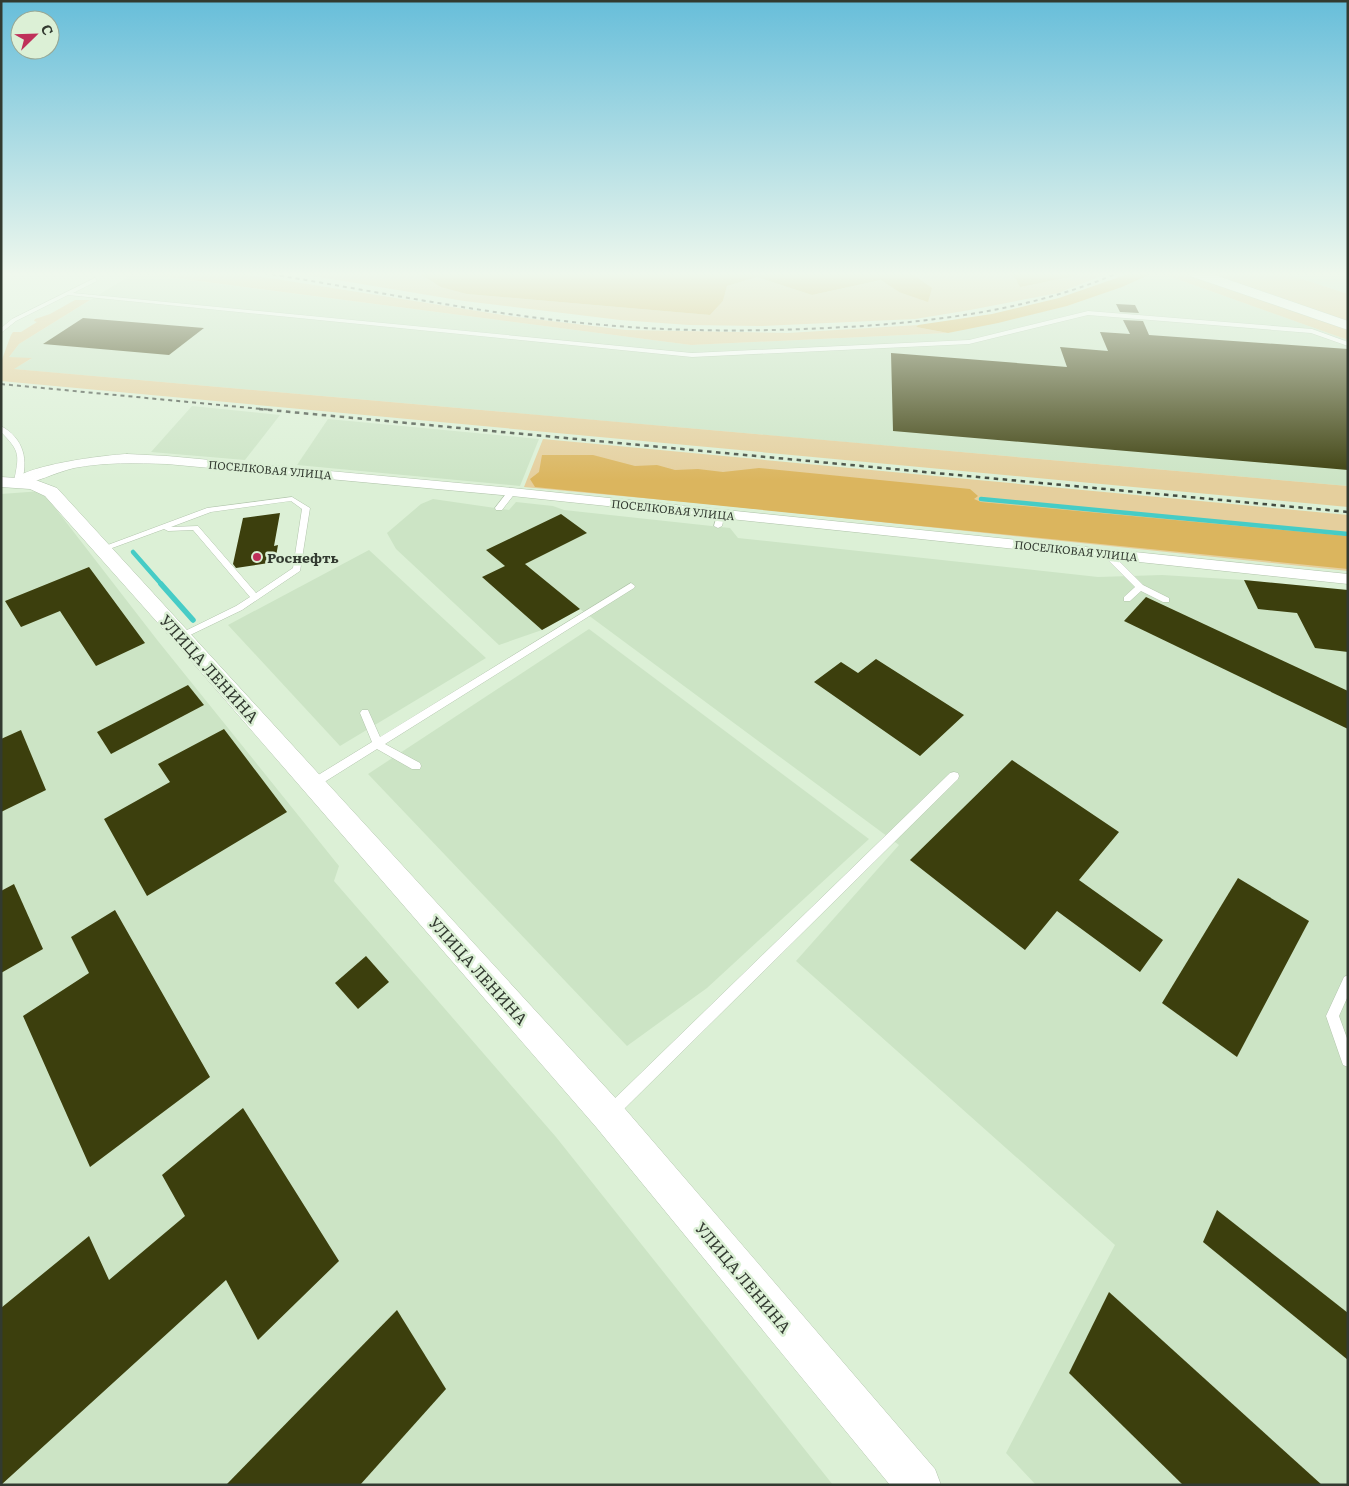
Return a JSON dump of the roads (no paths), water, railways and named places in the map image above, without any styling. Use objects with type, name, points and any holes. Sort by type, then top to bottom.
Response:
[{"type":"street","name":"ПОСЕЛКОВАЯ УЛИЦА","points":[[10,482],[90,460],[133,458],[512,492],[720,520],[1106,553],[1348,579]]},
{"type":"street","name":"УЛИЦА ЛЕНИНА","points":[[10,482],[33,484],[51,492],[182,636],[608,1115],[919,1485]]},
{"type":"lane","points":[[563,342],[692,355],[962,342]]},
{"type":"lane","points":[[1,428],[20,446],[22,456],[10,482]]},
{"type":"lane","points":[[499,508],[512,492]]},
{"type":"lane","points":[[101,549],[210,510],[292,499],[306,508],[297,569],[239,608],[182,636]]},
{"type":"lane","points":[[158,529],[195,528],[255,597]]},
{"type":"lane","points":[[1106,553],[1140,587],[1166,600]]},
{"type":"lane","points":[[314,783],[631,586]]},
{"type":"lane","points":[[1127,599],[1140,587]]},
{"type":"lane","points":[[365,713],[378,744],[416,766]]},
{"type":"lane","points":[[608,1115],[954,776]]},
{"type":"lane","points":[[1348,981],[1332,1016],[1348,1060]]},
{"type":"waterway","points":[[981,499],[1348,534]]},
{"type":"waterway","points":[[133,552],[162,585]]},
{"type":"waterway","points":[[161,584],[193,620]]},
{"type":"railway","points":[[1,384],[272,410]]},
{"type":"railway","points":[[259,409],[1348,512]]},
{"type":"place","name":"Роснефть","points":[[257,557]]}]
